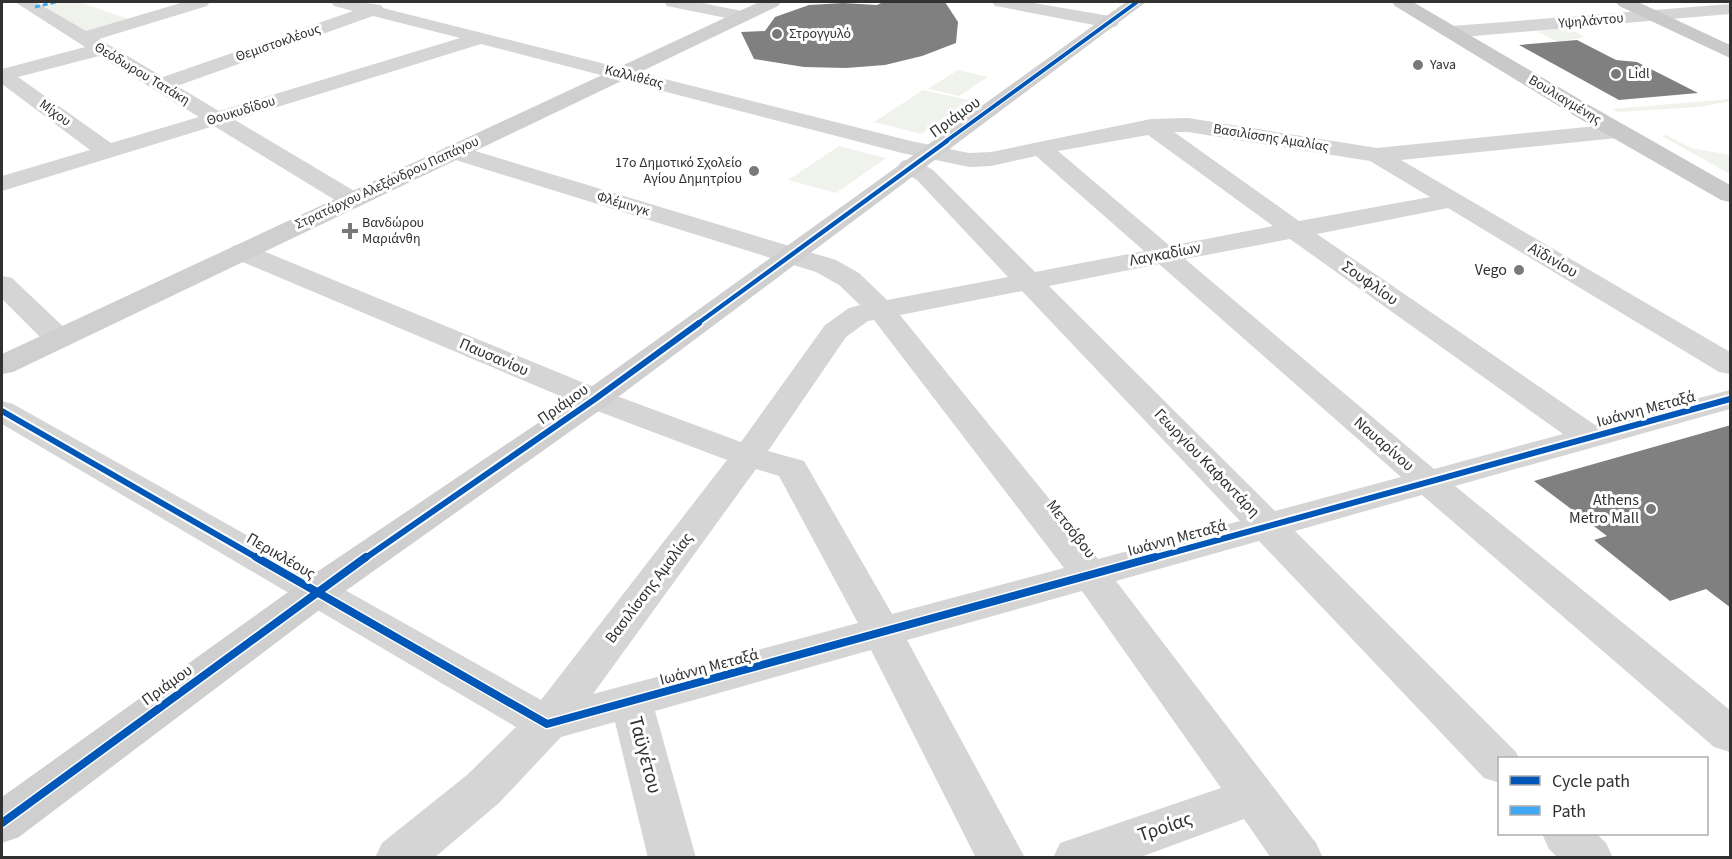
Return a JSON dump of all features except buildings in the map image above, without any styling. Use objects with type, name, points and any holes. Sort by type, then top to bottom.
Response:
[{"type":"main road","name":"Βουλιαγμένης","points":[[1401,2],[1617,131],[1731,195]]},
{"type":"main road","points":[[1625,2],[1731,52]]},
{"type":"street","points":[[30,4],[56,2]]},
{"type":"street","points":[[2,75],[92,44],[201,2]]},
{"type":"street","name":"Καλλιθέας","points":[[340,2],[620,73],[919,159]]},
{"type":"street","name":"Θεμιστοκλέους","points":[[160,85],[396,2]]},
{"type":"street","points":[[673,2],[741,16]]},
{"type":"street","name":"Στρατάρχου Αλεξάνδρου Παπάγου","points":[[2,365],[772,2]]},
{"type":"street","points":[[1001,2],[1110,22]]},
{"type":"street","name":"Πριάμου","points":[[2,823],[316,592],[595,399],[792,256],[919,159],[1137,2]]},
{"type":"street","name":"Θεόδωρου Τατάκη","points":[[30,4],[92,44],[352,200]]},
{"type":"street","name":"Υψηλάντου","points":[[1452,32],[1731,9]]},
{"type":"street","name":"Θουκυδίδου","points":[[2,184],[482,38]]},
{"type":"street","name":"Μίχου","points":[[2,75],[108,152]]},
{"type":"street","name":"Βασιλίσσης Αμαλίας","points":[[919,159],[980,160],[1151,126],[1188,125],[1377,155],[1617,131]]},
{"type":"street","name":"Σουφλίου","points":[[1151,126],[1293,229],[1591,438]]},
{"type":"street","name":"Ναυαρίνου","points":[[1041,149],[1429,483],[1731,735]]},
{"type":"street","name":"Φλέμινγκ","points":[[454,152],[792,256]]},
{"type":"street","name":"Αϊδινίου","points":[[1377,155],[1731,364]]},
{"type":"street","name":"Γεωργίου Καφαντάρη","points":[[919,159],[925,175],[1498,763]]},
{"type":"street","name":"Λαγκαδίων","points":[[880,309],[1451,200]]},
{"type":"street","name":"Παυσανίου","points":[[242,252],[595,399],[792,470],[883,633],[1001,858]]},
{"type":"street","name":"Μετσόβου","points":[[792,256],[826,266],[849,279],[880,309],[1091,576],[1299,858]]},
{"type":"street","points":[[2,284],[58,339]]},
{"type":"street","name":"Βασιλίσσης Αμαλίας","points":[[399,858],[483,789],[547,724],[748,456],[835,331],[859,314],[880,309]]},
{"type":"street","name":"Ιωάννη Μεταξά","points":[[631,702],[1731,399]]},
{"type":"street","name":"Περικλέους","points":[[2,411],[547,724]]},
{"type":"street","name":"Ταϋγέτου","points":[[547,724],[631,702],[672,858]]},
{"type":"street","name":"Τροίας","points":[[1077,858],[1252,797]]},
{"type":"street","points":[[1567,835],[1589,858]]},
{"type":"shaded area","points":[[56,2],[80,2],[137,22],[84,38],[35,7]]},
{"type":"shaded area","points":[[1568,28],[1585,37],[1558,42],[1537,31]]},
{"type":"shaded area","points":[[958,70],[988,77],[959,96],[928,89]]},
{"type":"shaded area","points":[[923,90],[969,100],[921,134],[874,122]]},
{"type":"shaded area","points":[[1730,99],[1730,101],[1700,107],[1618,112],[1612,109]]},
{"type":"shaded area","points":[[1666,135],[1691,148],[1730,155],[1730,174],[1662,136]]},
{"type":"shaded area","points":[[839,146],[886,158],[836,193],[788,180]]},
{"type":"marked path","points":[[35,7],[56,2]]},
{"type":"cycle path","points":[[2,823],[316,592],[595,399],[1137,2]]},
{"type":"cycle path","points":[[2,411],[547,724],[1730,399]]},
{"type":"place","name":"Στρογγυλό","points":[[777,34]]},
{"type":"place","name":"Yava","points":[[1418,65]]},
{"type":"place","name":"Lidl","points":[[1616,74]]},
{"type":"place","name":"17ο Δημοτικό Σχολείο Αγίου Δημητρίου","points":[[754,171]]},
{"type":"place","name":"Βανδώρου Μαριάνθη","points":[[350,231]]},
{"type":"place","name":"Vego","points":[[1519,270]]},
{"type":"place","name":"Athens Metro Mall","points":[[1651,509]]}]
